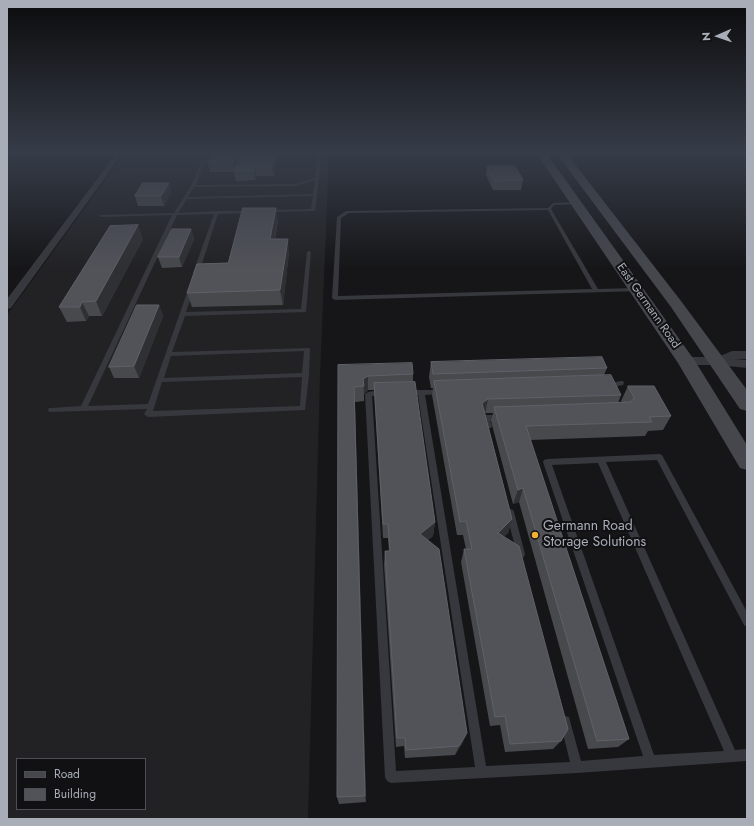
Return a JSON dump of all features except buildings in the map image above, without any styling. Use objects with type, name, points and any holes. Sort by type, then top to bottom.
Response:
[{"type":"main road","name":"East Germann Road","points":[[569,193],[638,290],[686,361],[747,462]]},
{"type":"main road","name":"East Germann Road","points":[[591,193],[718,361],[747,404]]},
{"type":"main road","points":[[573,199],[593,195]]},
{"type":"street","points":[[7,306],[91,193]]},
{"type":"street","points":[[718,361],[732,355],[747,354]]},
{"type":"street","points":[[686,361],[718,361],[747,364]]},
{"type":"lane","points":[[83,409],[175,214],[189,193]]},
{"type":"lane","points":[[185,198],[315,195],[313,210],[261,211]]},
{"type":"lane","points":[[549,209],[553,204],[573,199]]},
{"type":"lane","points":[[549,209],[348,212],[339,217],[335,298],[638,290]]},
{"type":"lane","points":[[549,209],[596,291]]},
{"type":"lane","points":[[168,354],[308,349],[303,408],[148,414],[168,354],[217,212]]},
{"type":"lane","points":[[101,216],[254,212]]},
{"type":"lane","points":[[182,314],[304,311],[309,252]]},
{"type":"lane","points":[[160,380],[306,375]]},
{"type":"lane","points":[[606,388],[621,384]]},
{"type":"lane","points":[[452,391],[368,394],[391,776],[577,767],[747,755]]},
{"type":"lane","points":[[421,392],[481,771]]},
{"type":"lane","points":[[51,410],[151,406]]},
{"type":"lane","points":[[489,433],[485,418],[508,417]]},
{"type":"lane","points":[[650,761],[547,462],[659,457],[747,622]]},
{"type":"lane","points":[[601,460],[732,756]]},
{"type":"lane","points":[[507,502],[523,562]]},
{"type":"lane","points":[[563,714],[577,767]]},
{"type":"shaded area","points":[[96,193],[327,193],[320,376],[308,819],[7,819],[7,315]]},
{"type":"place","name":"Germann Road Storage Solutions","points":[[535,535]]}]
